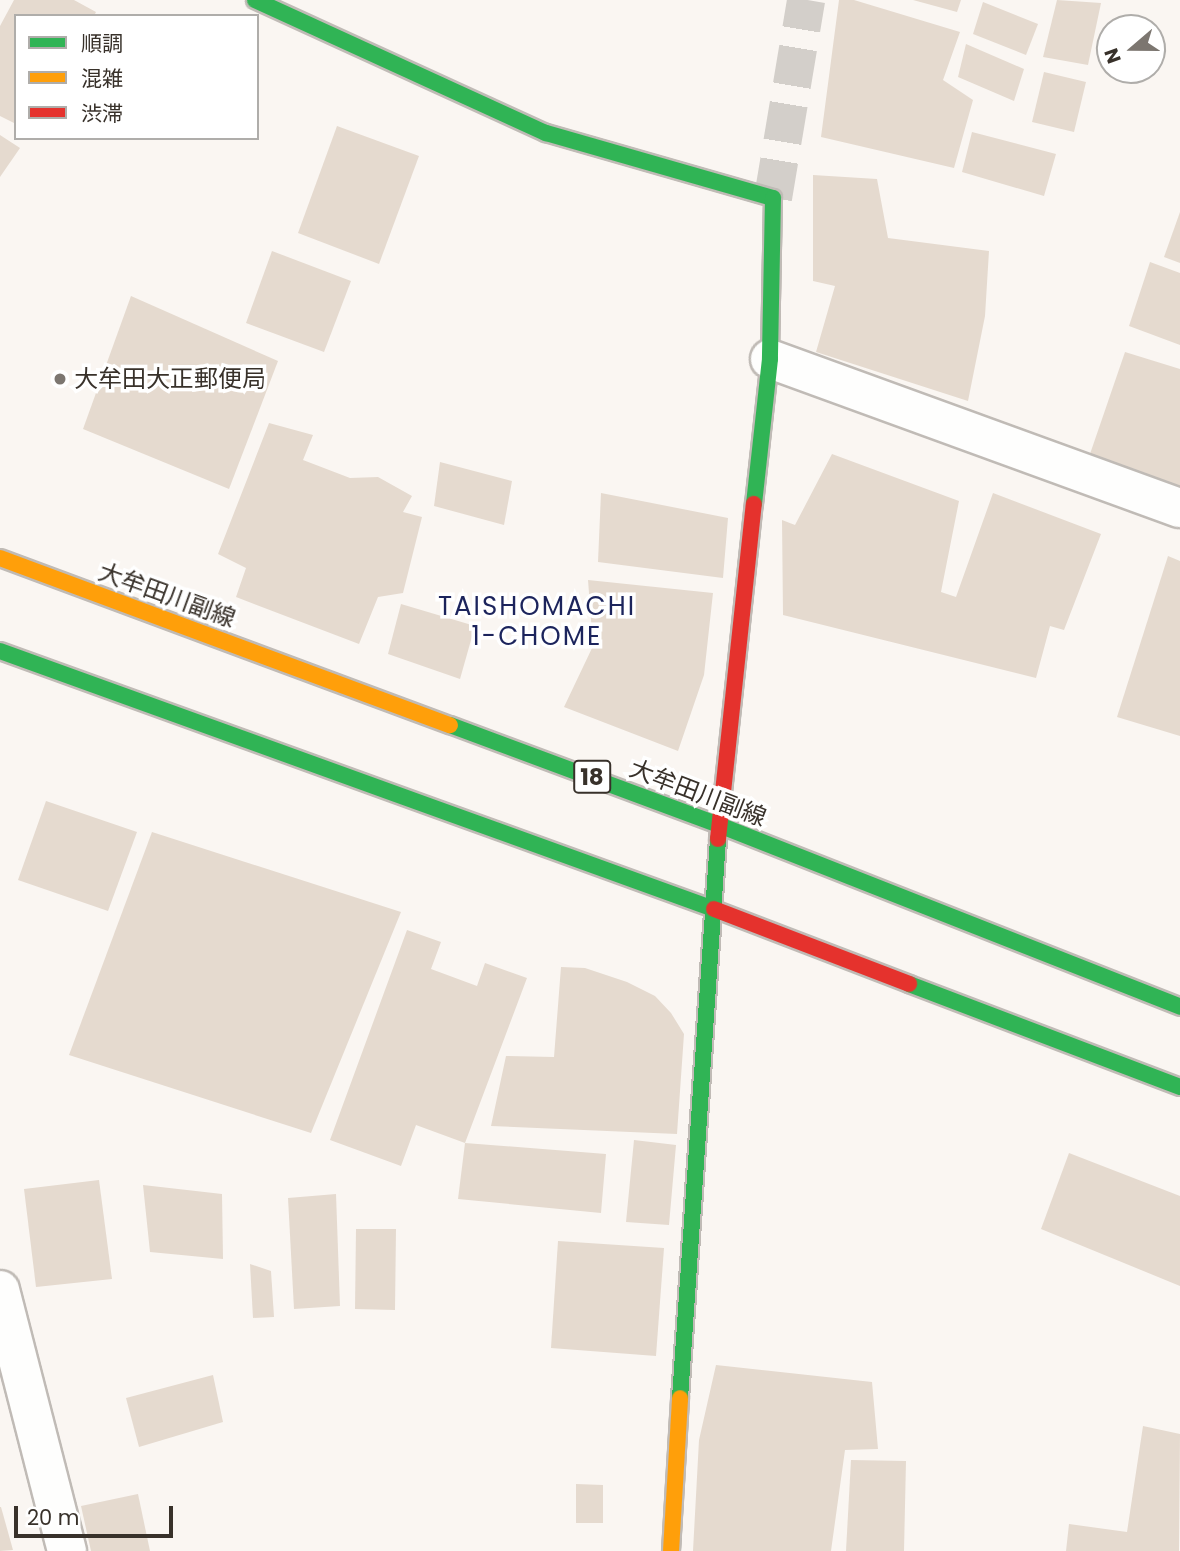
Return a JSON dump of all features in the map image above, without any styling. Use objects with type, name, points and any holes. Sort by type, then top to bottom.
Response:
[{"type":"main road","points":[[255,0],[545,133],[773,198],[770,359],[710,908],[671,1551]]},
{"type":"main road","name":"大牟田川副線","points":[[0,558],[719,825],[1180,1007]]},
{"type":"main road","points":[[0,651],[710,908],[1180,1087]]},
{"type":"street","points":[[770,359],[1180,508]]},
{"type":"street","points":[[0,1290],[67,1551]]},
{"type":"building","points":[[14,0],[74,0],[96,12],[14,14],[14,123],[0,116],[0,26]]},
{"type":"building","points":[[839,0],[854,0],[960,32],[943,80],[973,100],[954,168],[821,137]]},
{"type":"building","points":[[913,0],[961,0],[957,12]]},
{"type":"building","points":[[1057,0],[1101,3],[1099,14],[1096,14],[1088,65],[1043,57]]},
{"type":"building","points":[[983,2],[1038,24],[1026,55],[973,34]]},
{"type":"building","points":[[966,44],[1024,69],[1014,101],[958,77]]},
{"type":"building","points":[[1044,72],[1086,82],[1074,132],[1032,122]]},
{"type":"building","points":[[337,126],[419,156],[379,264],[298,233]]},
{"type":"building","points":[[972,132],[1056,154],[1044,196],[962,172]]},
{"type":"building","points":[[0,135],[20,148],[0,177]]},
{"type":"building","points":[[813,175],[877,179],[888,238],[989,251],[985,316],[968,401],[816,352],[835,286],[813,281]]},
{"type":"building","points":[[1180,212],[1180,263],[1164,257]]},
{"type":"building","points":[[272,251],[351,281],[324,352],[246,323]]},
{"type":"building","points":[[1150,262],[1180,273],[1180,345],[1129,326]]},
{"type":"building","points":[[131,296],[278,361],[229,489],[83,429]]},
{"type":"building","points":[[1125,352],[1180,369],[1180,491],[1090,454]]},
{"type":"building","points":[[269,423],[313,435],[303,460],[350,478],[378,477],[412,496],[403,512],[422,517],[403,593],[378,597],[359,644],[236,597],[246,568],[218,554]]},
{"type":"building","points":[[832,454],[959,501],[941,592],[956,597],[993,493],[1101,534],[1064,630],[1050,626],[1036,678],[783,615],[782,520],[795,525]]},
{"type":"building","points":[[440,462],[512,481],[504,525],[434,506]]},
{"type":"building","points":[[601,493],[728,518],[723,578],[598,562]]},
{"type":"building","points":[[1168,556],[1180,561],[1180,736],[1117,717]]},
{"type":"building","points":[[588,580],[713,593],[704,675],[678,751],[564,707],[593,646]]},
{"type":"building","points":[[401,604],[475,626],[460,679],[388,654]]},
{"type":"building","points":[[46,801],[137,832],[108,911],[18,880]]},
{"type":"building","points":[[152,832],[401,912],[311,1133],[69,1055]]},
{"type":"building","points":[[407,930],[441,942],[431,969],[477,986],[485,963],[527,978],[465,1143],[416,1125],[401,1166],[330,1140]]},
{"type":"building","points":[[561,967],[585,968],[627,982],[655,996],[671,1013],[684,1034],[677,1134],[491,1126],[506,1056],[554,1057]]},
{"type":"building","points":[[634,1140],[676,1145],[669,1225],[626,1222]]},
{"type":"building","points":[[465,1143],[606,1154],[601,1213],[458,1199]]},
{"type":"building","points":[[1069,1153],[1180,1196],[1180,1286],[1041,1229]]},
{"type":"building","points":[[99,1180],[112,1279],[36,1287],[24,1189]]},
{"type":"building","points":[[143,1185],[222,1194],[223,1259],[150,1252]]},
{"type":"building","points":[[336,1194],[340,1306],[294,1309],[288,1198]]},
{"type":"building","points":[[356,1229],[396,1229],[395,1310],[355,1309]]},
{"type":"building","points":[[558,1241],[664,1248],[656,1356],[551,1348]]},
{"type":"building","points":[[250,1264],[271,1271],[274,1317],[253,1318]]},
{"type":"building","points":[[716,1365],[872,1382],[878,1449],[845,1450],[831,1551],[693,1551],[699,1440]]},
{"type":"building","points":[[213,1375],[223,1422],[139,1447],[126,1398]]},
{"type":"building","points":[[1143,1426],[1180,1434],[1179,1551],[1066,1551],[1069,1524],[1127,1532]]},
{"type":"building","points":[[851,1460],[906,1461],[904,1551],[846,1551]]},
{"type":"building","points":[[576,1484],[603,1485],[603,1523],[576,1523]]},
{"type":"building","points":[[138,1494],[150,1551],[91,1551],[81,1506]]},
{"type":"building","points":[[1,1507],[13,1550],[0,1551]]},
{"type":"tunnel","points":[[773,198],[806,0]]},
{"type":"traffic: fast","points":[[255,0],[546,133],[773,198],[770,359],[754,504]]},
{"type":"traffic: fast","points":[[0,651],[714,909]]},
{"type":"traffic: fast","points":[[450,725],[719,825],[1180,1007]]},
{"type":"traffic: fast","points":[[680,1398],[718,839]]},
{"type":"traffic: fast","points":[[909,984],[1180,1087]]},
{"type":"traffic: slow","points":[[0,558],[450,725]]},
{"type":"traffic: slow","points":[[671,1551],[680,1398]]},
{"type":"traffic: jam","points":[[718,839],[754,504]]},
{"type":"traffic: jam","points":[[714,909],[909,984]]},
{"type":"place","name":"大牟田大正郵便局","points":[[60,379]]},
{"type":"district","name":"TAISHOMACHI 1-CHOME","points":[[537,622]]}]
